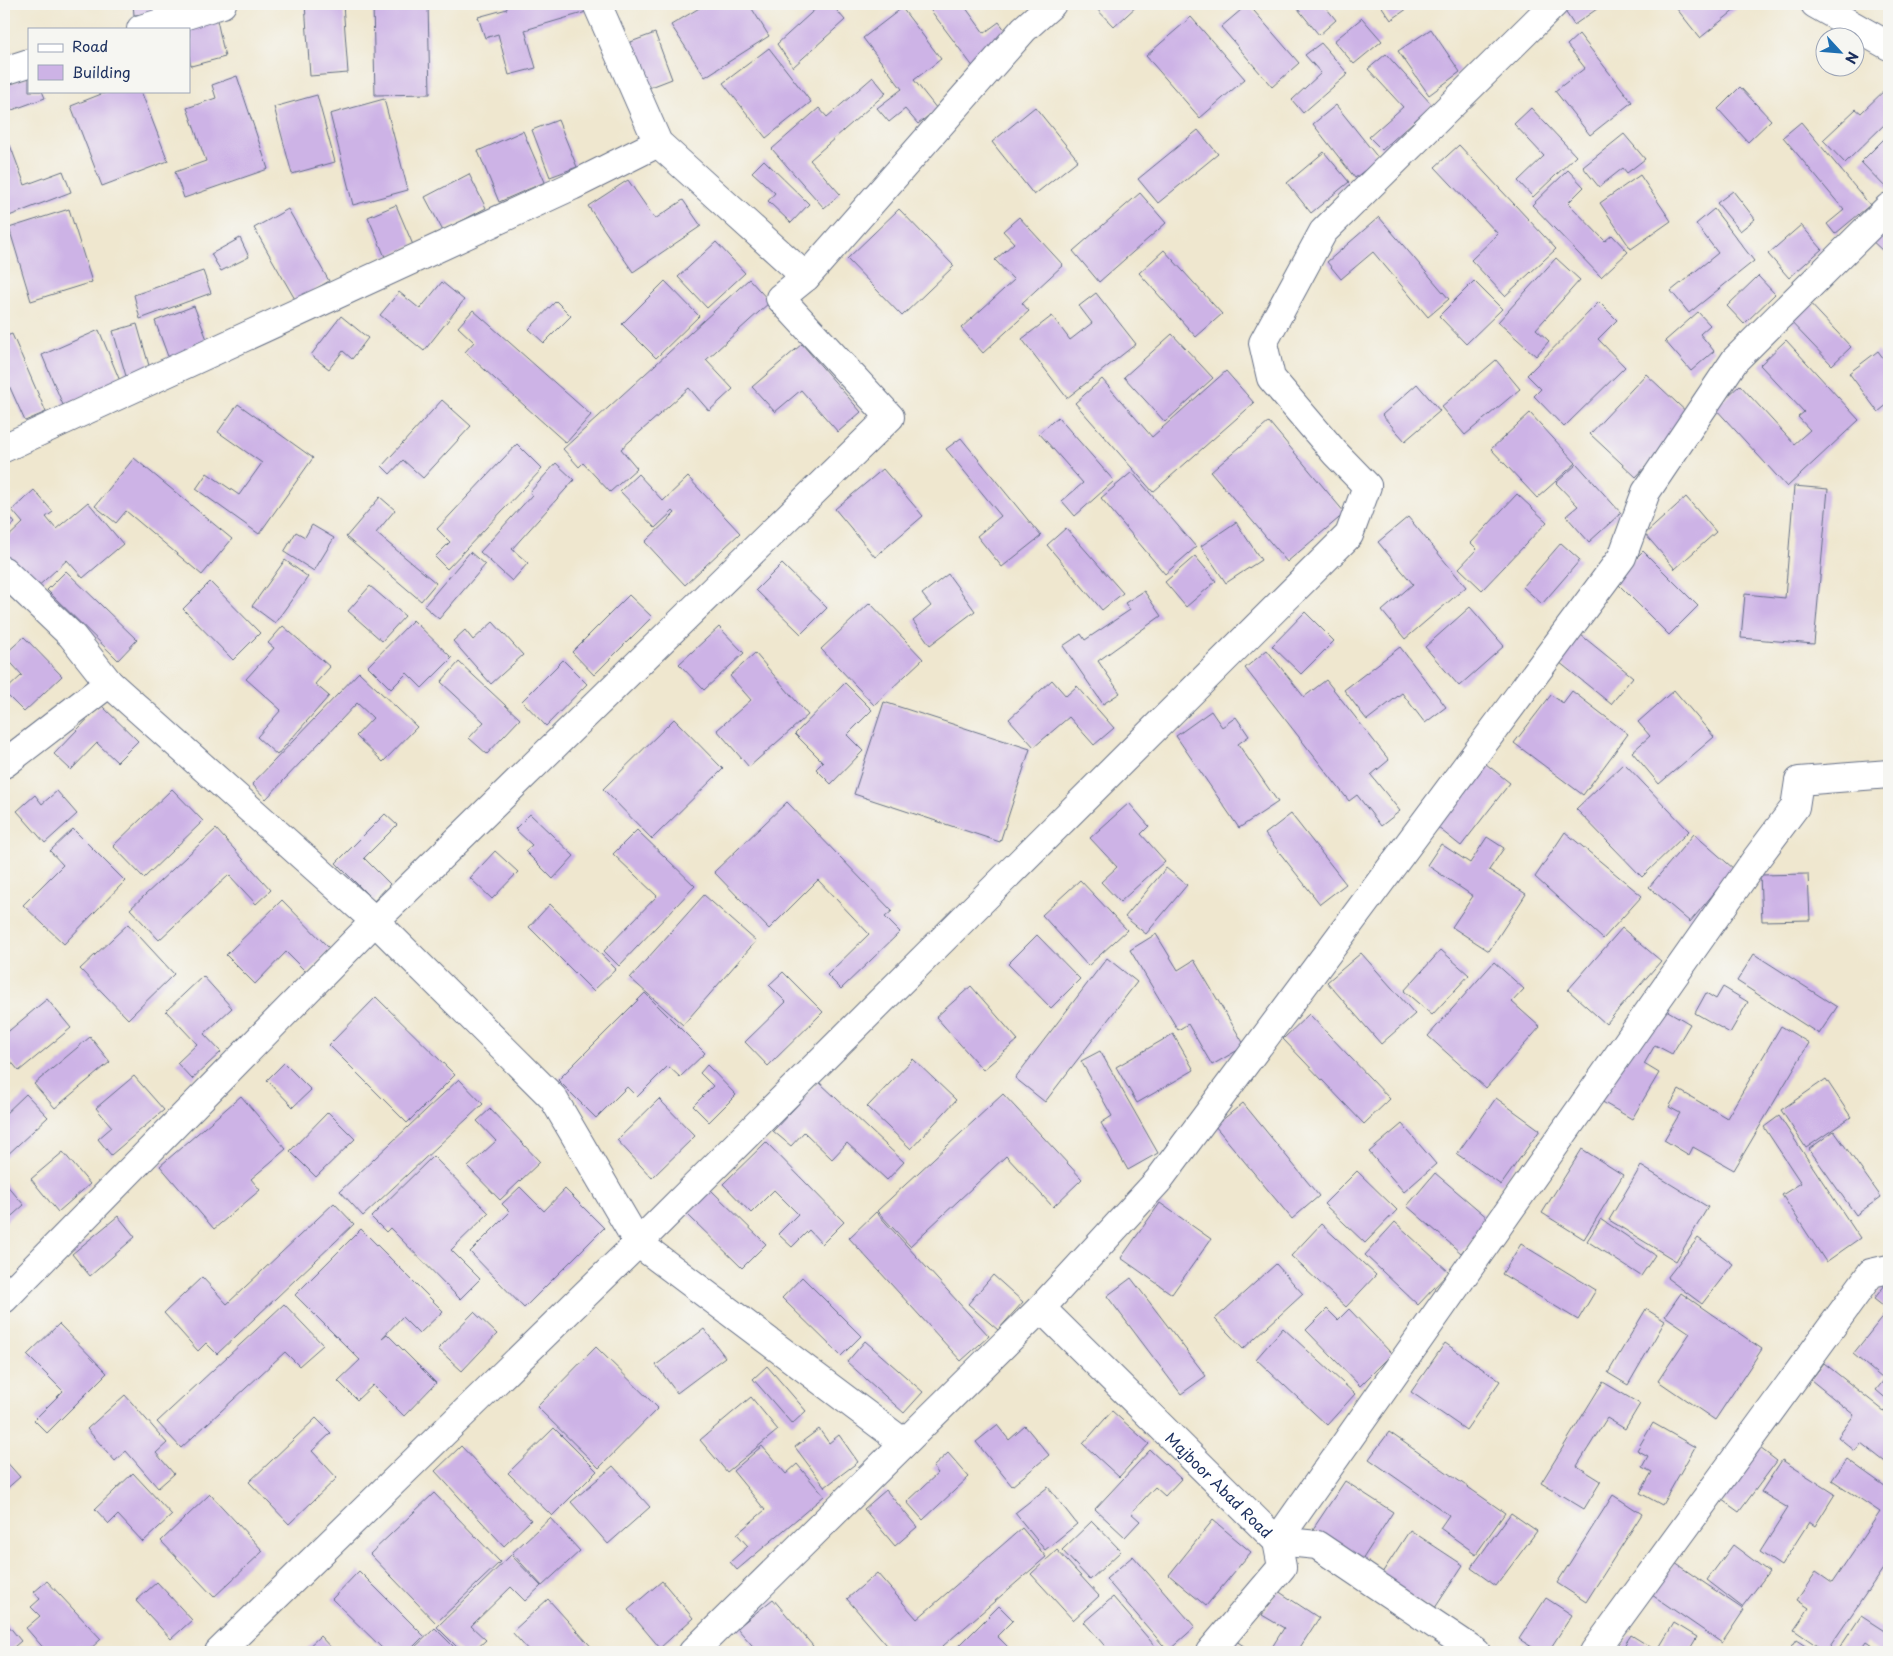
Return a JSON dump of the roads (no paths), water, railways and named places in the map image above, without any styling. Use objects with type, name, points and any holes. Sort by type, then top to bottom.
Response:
[{"type":"street","points":[[144,28],[222,4]]},
{"type":"street","points":[[597,4],[658,143],[806,277]]},
{"type":"street","points":[[4,1299],[375,921],[890,417],[780,298],[806,277],[1024,29],[1052,4]]},
{"type":"street","points":[[219,1652],[638,1243],[1349,535],[1367,486],[1335,453],[1271,378],[1263,344],[1323,232],[1554,4]]},
{"type":"street","points":[[1815,4],[1889,46]]},
{"type":"street","points":[[4,71],[28,63]]},
{"type":"street","points":[[4,448],[572,186],[658,143]]},
{"type":"street","points":[[693,1652],[1041,1308],[1158,1181],[1622,557],[1646,492],[1736,360],[1889,207]]},
{"type":"street","points":[[4,571],[72,636],[109,683],[375,921],[553,1098],[638,1243],[904,1443]]},
{"type":"street","points":[[4,764],[109,683]]},
{"type":"street","points":[[1210,1652],[1282,1567],[1277,1541],[1744,875],[1795,807],[1799,782],[1889,774]]},
{"type":"street","points":[[1594,1652],[1871,1273],[1889,1269]]},
{"type":"street","name":"Majboor Abad Road","points":[[1041,1308],[1277,1541],[1317,1545],[1476,1652]]}]
